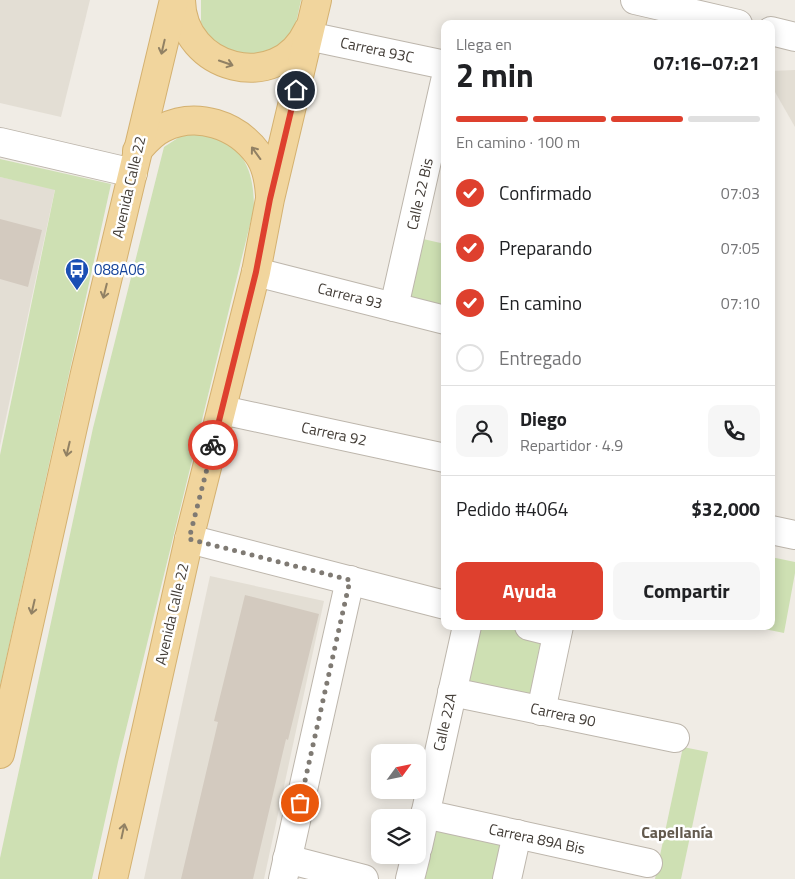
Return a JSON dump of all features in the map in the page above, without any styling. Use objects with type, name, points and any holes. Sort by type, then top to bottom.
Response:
[{"type":"main road","name":"Avenida Calle 22","points":[[0,754],[85,373],[174,0]]},
{"type":"main road","points":[[181,0],[181,12],[188,32],[201,49],[220,62],[238,67],[257,68],[276,62],[292,52],[305,37],[313,19]]},
{"type":"main road","name":"Avenida Calle 22","points":[[113,879],[189,539],[256,272],[270,199],[313,19]]},
{"type":"main road","points":[[135,162],[150,135],[176,122],[205,121],[226,126],[245,139],[259,156],[268,176],[270,199]]},
{"type":"street","points":[[635,0],[721,20]]},
{"type":"street","name":"Carrera 93C","points":[[313,19],[441,64]]},
{"type":"street","points":[[775,32],[795,37]]},
{"type":"street","name":"Calle 22 Bis","points":[[394,307],[441,99]]},
{"type":"street","points":[[0,142],[135,162]]},
{"type":"street","name":"Carrera 93","points":[[256,272],[441,319]]},
{"type":"street","name":"Carrera 92","points":[[222,410],[441,457]]},
{"type":"street","points":[[775,531],[795,535]]},
{"type":"street","points":[[189,539],[441,604]]},
{"type":"street","points":[[350,580],[285,869],[364,879]]},
{"type":"street","name":"Calle 22A","points":[[426,809],[466,630]]},
{"type":"street","points":[[541,710],[558,630]]},
{"type":"street","name":"Carrera 90","points":[[452,692],[675,738]]},
{"type":"street","name":"Carrera 89A Bis","points":[[426,814],[648,863]]},
{"type":"street","points":[[507,879],[517,834]]},
{"type":"street","points":[[410,879],[414,864]]},
{"type":"shaded area","points":[[0,0],[90,0],[61,117],[0,103]]},
{"type":"shaded area","points":[[795,70],[795,127],[775,92],[775,71]]},
{"type":"shaded area","points":[[0,177],[55,189],[0,446]]},
{"type":"shaded area","points":[[210,576],[324,601],[264,879],[144,879]]},
{"type":"green space","points":[[201,0],[301,0],[296,23],[284,45],[261,61],[211,45],[201,22]]},
{"type":"green space","points":[[196,129],[216,134],[228,142],[242,158],[250,176],[254,208],[118,762],[92,879],[0,879],[0,858],[93,428],[164,147]]},
{"type":"green space","points":[[0,159],[111,184],[0,686],[0,455],[55,190],[0,177]]},
{"type":"green space","points":[[410,236],[441,243],[441,319],[394,307]]},
{"type":"green space","points":[[775,558],[795,562],[795,573],[784,633],[769,630],[775,630]]},
{"type":"green space","points":[[471,630],[524,630],[550,636],[536,700],[460,687]]},
{"type":"green space","points":[[683,747],[708,752],[681,879],[655,879]]},
{"type":"green space","points":[[428,818],[511,839],[502,879],[414,879],[417,864],[426,864],[426,827]]},
{"type":"building","points":[[0,219],[42,230],[28,287],[0,279]]},
{"type":"building","points":[[245,595],[319,614],[288,740],[286,739],[253,879],[181,879],[218,722],[214,721]]},
{"type":"way so far","points":[[213,445],[189,539],[350,580],[300,803]]},
{"type":"place","name":"088A06","points":[[77,291]]},
{"type":"district","name":"Capellanía","points":[[677,832]]},
{"type":"route","points":[[213,445],[256,272],[270,199],[296,90]]}]
